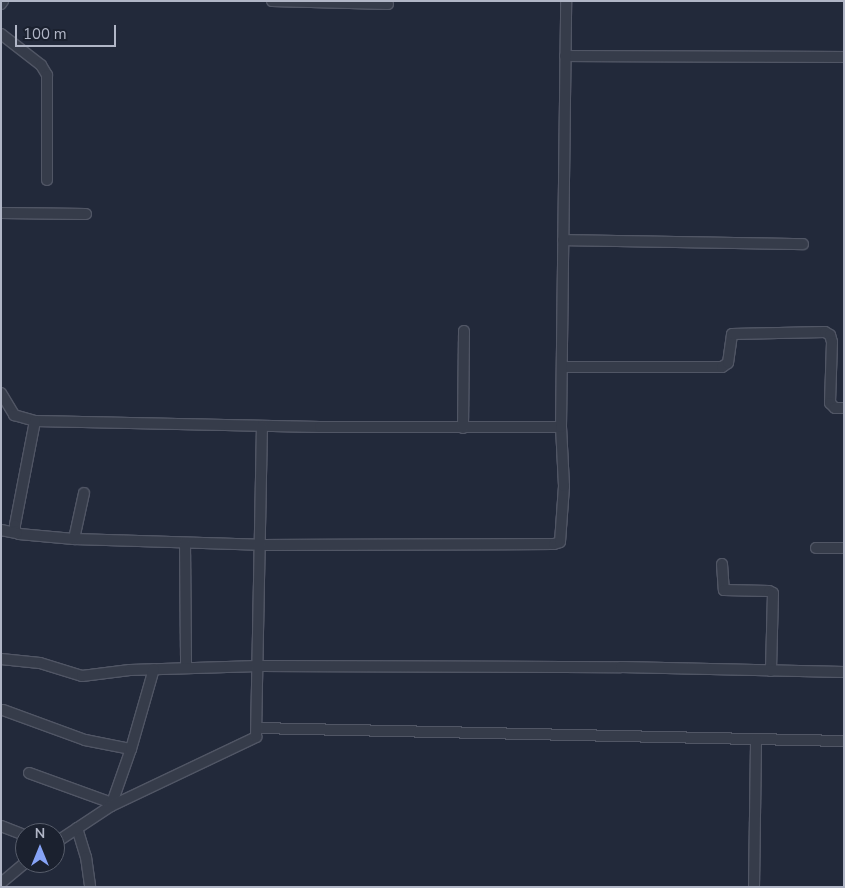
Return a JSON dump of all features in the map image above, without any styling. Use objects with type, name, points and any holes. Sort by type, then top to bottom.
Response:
[{"type":"street","points":[[272,1],[388,4]]},
{"type":"street","points":[[1,530],[74,540],[260,545],[559,543],[562,538],[564,486],[561,427],[566,1]]},
{"type":"street","points":[[1,34],[41,65],[47,75],[47,180]]},
{"type":"street","points":[[565,56],[844,57]]},
{"type":"street","points":[[1,213],[86,214]]},
{"type":"street","points":[[563,240],[803,244]]},
{"type":"street","points":[[463,428],[464,331]]},
{"type":"street","points":[[562,367],[722,367],[728,363],[732,334],[825,332],[830,335],[832,342],[830,403],[834,408],[844,408]]},
{"type":"street","points":[[1,393],[14,415],[35,421],[262,426],[561,427]]},
{"type":"street","points":[[17,533],[15,525],[35,421]]},
{"type":"street","points":[[65,836],[111,805],[255,739],[259,666],[262,426]]},
{"type":"street","points":[[74,540],[84,493]]},
{"type":"street","points":[[185,543],[186,668]]},
{"type":"street","points":[[816,548],[844,548]]},
{"type":"street","points":[[722,564],[724,590],[769,591],[773,593],[771,671]]},
{"type":"street","points":[[1,659],[40,663],[82,676],[154,669],[259,666],[601,667],[844,672]]},
{"type":"street","points":[[111,805],[131,749],[154,669]]},
{"type":"street","points":[[3,710],[85,740],[131,749]]},
{"type":"street","points":[[257,728],[844,741]]},
{"type":"street","points":[[754,887],[756,739]]},
{"type":"street","points":[[28,773],[111,805]]},
{"type":"street","points":[[1,826],[15,831]]},
{"type":"street","points":[[77,828],[86,857],[90,887]]},
{"type":"street","points":[[1,883],[15,871]]}]
